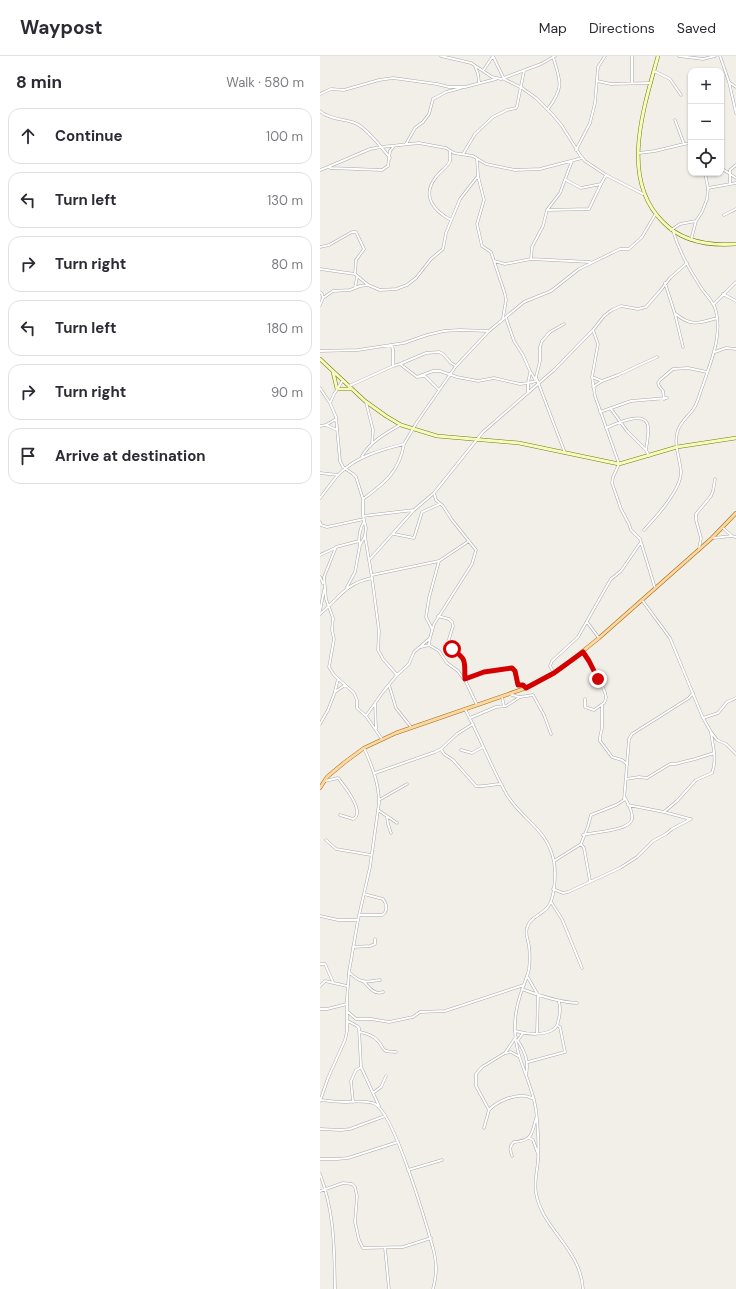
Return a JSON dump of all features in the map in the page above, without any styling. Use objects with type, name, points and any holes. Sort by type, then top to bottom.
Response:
[{"type":"main road","points":[[320,788],[327,777],[336,769],[364,748],[382,739],[526,688],[554,673],[583,652],[599,638],[723,528],[736,513]]},
{"type":"street","points":[[441,56],[464,60],[474,64],[496,79]]},
{"type":"street","points":[[483,71],[493,56]]},
{"type":"street","points":[[493,56],[504,79],[522,88],[548,109],[562,126],[576,150],[588,164],[644,194]]},
{"type":"street","points":[[576,150],[590,123],[595,103],[598,66],[604,60],[605,56]]},
{"type":"street","points":[[632,56],[632,83]]},
{"type":"street","points":[[658,56],[640,128],[640,174],[644,194],[655,214],[672,231],[691,240],[711,244],[736,244]]},
{"type":"street","points":[[679,56],[703,59],[715,56]]},
{"type":"street","points":[[720,56],[729,82],[736,113]]},
{"type":"street","points":[[406,144],[415,128],[427,118],[433,99],[446,92],[478,83],[496,79],[504,79],[554,57],[559,79],[559,90],[557,96],[548,109]]},
{"type":"street","points":[[474,64],[478,74],[478,83]]},
{"type":"street","points":[[463,154],[475,134],[493,117],[507,110],[516,108],[522,88],[524,70]]},
{"type":"street","points":[[654,71],[670,79],[682,95]]},
{"type":"street","points":[[320,94],[331,89],[344,90],[393,78],[449,87],[466,87]]},
{"type":"street","points":[[597,81],[611,84],[651,83]]},
{"type":"street","points":[[729,82],[736,87]]},
{"type":"street","points":[[321,112],[356,123],[381,147],[390,158]]},
{"type":"street","points":[[675,120],[684,144]]},
{"type":"street","points":[[320,170],[328,168],[370,149],[419,143],[434,145],[454,153],[473,156],[486,164],[515,170],[540,169],[582,158]]},
{"type":"street","points":[[639,153],[688,143]]},
{"type":"street","points":[[328,168],[382,170],[388,166],[390,151],[394,146]]},
{"type":"street","points":[[449,150],[451,153],[450,161],[435,179],[430,191],[430,198],[431,202],[440,213],[451,220]]},
{"type":"street","points":[[477,159],[478,176],[484,200],[478,227],[482,246],[491,252],[506,300],[504,319],[514,341],[538,384],[565,453]]},
{"type":"street","points":[[531,259],[532,247],[543,226],[547,210],[558,197],[566,180],[572,161]]},
{"type":"street","points":[[730,183],[731,169],[736,165]]},
{"type":"street","points":[[724,169],[730,172],[736,178]]},
{"type":"street","points":[[547,210],[588,210],[606,175]]},
{"type":"street","points":[[320,269],[354,274],[368,285],[380,290],[396,289],[407,285],[416,278],[431,259],[443,250],[445,237],[462,196],[478,176]]},
{"type":"street","points":[[691,240],[696,221],[705,205],[708,188],[706,176]]},
{"type":"street","points":[[566,180],[581,188],[601,184]]},
{"type":"street","points":[[708,188],[736,183]]},
{"type":"street","points":[[724,214],[736,209]]},
{"type":"street","points":[[363,499],[380,487],[392,475],[402,456],[404,444],[409,438],[412,429],[456,366],[489,331],[514,309],[527,300],[551,291],[591,262],[620,249],[627,250],[631,248],[644,233],[655,214]]},
{"type":"street","points":[[672,231],[680,224],[696,221]]},
{"type":"street","points":[[644,530],[662,510],[679,482],[681,472],[676,440],[677,431],[694,408],[714,352],[718,333],[714,304],[701,288],[678,246],[672,231]]},
{"type":"street","points":[[320,247],[328,245],[352,232],[356,232],[364,250],[356,260],[354,274]]},
{"type":"street","points":[[494,261],[507,264],[520,260],[531,259],[591,262]]},
{"type":"street","points":[[369,560],[414,510],[434,492],[476,439],[528,394],[593,330],[604,316],[617,308],[624,306],[638,309],[646,307],[665,283],[687,263]]},
{"type":"street","points":[[355,289],[357,277]]},
{"type":"street","points":[[714,304],[736,282]]},
{"type":"street","points":[[665,283],[675,314],[683,347]]},
{"type":"street","points":[[320,305],[323,298],[334,291],[350,290],[368,285]]},
{"type":"street","points":[[320,292],[323,298]]},
{"type":"street","points":[[723,294],[736,301]]},
{"type":"street","points":[[675,314],[681,319],[692,323],[717,318]]},
{"type":"street","points":[[536,380],[542,341],[550,332],[564,324]]},
{"type":"street","points":[[593,330],[598,341],[592,377],[593,387],[600,412],[619,464],[612,483],[621,509],[641,542],[655,588]]},
{"type":"street","points":[[320,351],[358,350],[404,343],[444,331],[489,331]]},
{"type":"street","points":[[390,345],[392,349],[393,366]]},
{"type":"street","points":[[714,352],[726,348],[736,349]]},
{"type":"street","points":[[336,389],[350,387],[393,366],[426,353],[439,352],[444,354],[451,363],[456,366]]},
{"type":"street","points":[[593,387],[602,381],[657,357]]},
{"type":"street","points":[[320,358],[365,401],[386,416],[401,425],[437,436],[520,443],[619,464],[677,447],[736,438]]},
{"type":"street","points":[[400,364],[416,377],[425,376],[439,390]]},
{"type":"street","points":[[600,412],[631,401],[665,398],[658,383],[673,369],[688,368],[707,372]]},
{"type":"street","points":[[332,370],[336,389]]},
{"type":"street","points":[[416,377],[433,371],[440,371],[450,375],[478,381],[494,378],[520,384],[536,380]]},
{"type":"street","points":[[528,394],[530,371]]},
{"type":"street","points":[[592,377],[602,381]]},
{"type":"street","points":[[330,403],[336,389],[343,380]]},
{"type":"street","points":[[320,388],[330,403],[336,419],[340,464],[356,477],[363,499],[364,522],[366,528],[365,536],[379,635],[378,650],[382,658],[397,675]]},
{"type":"street","points":[[365,401],[373,430],[372,444]]},
{"type":"street","points":[[611,408],[620,422],[646,450],[649,456]]},
{"type":"street","points":[[606,428],[620,422],[639,418],[645,420],[648,426],[646,450]]},
{"type":"street","points":[[320,426],[326,425],[336,419]]},
{"type":"street","points":[[326,425],[337,430]]},
{"type":"street","points":[[362,458],[372,444],[401,425]]},
{"type":"street","points":[[320,498],[338,474],[362,458],[379,450],[404,444]]},
{"type":"street","points":[[320,473],[338,474]]},
{"type":"street","points":[[699,549],[701,538],[696,520],[696,514],[711,496],[715,479]]},
{"type":"street","points":[[429,645],[432,629],[438,616],[472,564],[476,550],[436,500],[434,492]]},
{"type":"street","points":[[394,534],[414,538],[422,512],[440,504]]},
{"type":"street","points":[[320,522],[327,527],[364,517],[414,510]]},
{"type":"street","points":[[360,545],[358,541],[364,522]]},
{"type":"street","points":[[723,528],[732,536]]},
{"type":"street","points":[[320,613],[330,606],[346,588],[355,572],[360,545],[365,536]]},
{"type":"street","points":[[712,538],[736,536]]},
{"type":"street","points":[[320,555],[336,547],[358,541]]},
{"type":"street","points":[[346,588],[358,581],[439,561],[469,541]]},
{"type":"street","points":[[554,673],[550,666],[552,661],[578,637],[611,579],[621,570],[641,542]]},
{"type":"street","points":[[336,547],[325,572],[325,587],[327,600],[333,618],[332,630],[334,639],[329,667],[338,679],[354,693],[357,700],[357,708],[366,716],[382,739]]},
{"type":"street","points":[[432,629],[426,617],[429,598],[439,561]]},
{"type":"street","points":[[320,577],[325,587],[320,613]]},
{"type":"street","points":[[642,599],[670,638],[703,718],[711,732],[717,740],[726,744],[736,754]]},
{"type":"street","points":[[438,616],[449,619],[452,622],[453,626],[449,639],[450,645],[464,661],[466,681]]},
{"type":"street","points":[[587,622],[599,638]]},
{"type":"street","points":[[366,716],[375,702],[397,675],[409,664],[414,652],[430,638]]},
{"type":"street","points":[[420,647],[429,645],[439,651],[447,663],[458,671],[466,681],[477,706]]},
{"type":"street","points":[[583,652],[605,692],[606,700],[595,710],[586,708],[584,705],[585,699]]},
{"type":"street","points":[[466,681],[484,672],[512,668],[515,671],[518,685],[523,685],[526,688]]},
{"type":"street","points":[[320,724],[328,710],[338,679]]},
{"type":"street","points":[[335,692],[345,684]]},
{"type":"street","points":[[389,685],[396,708],[411,728]]},
{"type":"street","points":[[584,835],[615,830],[629,824],[632,818],[625,797],[629,739],[632,734],[689,698],[693,693]]},
{"type":"street","points":[[509,694],[520,697]]},
{"type":"street","points":[[470,718],[496,707],[504,706],[520,697],[533,695],[544,715],[551,734]]},
{"type":"street","points":[[502,697],[504,706]]},
{"type":"street","points":[[703,718],[718,713],[727,702],[736,698]]},
{"type":"street","points":[[375,702],[376,730]]},
{"type":"street","points":[[602,705],[602,728],[600,741],[612,757],[622,760],[627,764]]},
{"type":"street","points":[[465,709],[508,797],[543,835],[548,843],[554,861],[556,871],[551,902],[543,912],[528,923],[526,929],[530,958],[527,976],[522,989],[515,1030],[520,1062],[534,1099],[537,1115],[538,1156],[536,1193],[541,1209],[577,1262],[581,1272],[583,1289]]},
{"type":"street","points":[[375,772],[441,749],[457,734],[473,724]]},
{"type":"street","points":[[664,812],[677,801],[696,780],[712,773],[714,768],[714,753],[711,732]]},
{"type":"street","points":[[461,750],[472,753],[483,747]]},
{"type":"street","points":[[364,748],[375,772],[379,800],[378,810],[349,972],[347,986],[348,1021],[345,1040],[320,1100],[370,1102],[379,1107]]},
{"type":"street","points":[[441,749],[444,754],[453,760],[476,786],[483,787],[492,784],[501,784]]},
{"type":"street","points":[[626,779],[639,776],[647,778],[670,764],[677,764],[714,753]]},
{"type":"street","points":[[325,781],[338,778],[358,809],[358,815],[356,818],[353,819],[340,815]]},
{"type":"street","points":[[379,800],[407,784]]},
{"type":"street","points":[[554,861],[581,844],[588,826],[590,815],[619,804],[625,797]]},
{"type":"street","points":[[553,888],[565,893],[626,864],[637,857],[654,841],[691,819],[628,805]]},
{"type":"street","points":[[378,810],[397,823]]},
{"type":"street","points":[[388,817],[388,824],[391,833]]},
{"type":"street","points":[[326,840],[336,849],[371,855]]},
{"type":"street","points":[[581,844],[584,848],[590,881]]},
{"type":"street","points":[[359,915],[378,916],[384,914],[386,910],[386,905],[383,899],[364,894]]},
{"type":"street","points":[[551,902],[562,919],[582,968]]},
{"type":"street","points":[[320,916],[338,920],[358,920]]},
{"type":"street","points":[[353,947],[372,946],[375,939]]},
{"type":"street","points":[[320,964],[325,964],[333,983]]},
{"type":"street","points":[[349,972],[356,979],[364,982],[374,992],[378,994],[382,992]]},
{"type":"street","points":[[527,976],[538,995],[537,1034]]},
{"type":"street","points":[[364,982],[380,980]]},
{"type":"street","points":[[320,981],[347,986]]},
{"type":"street","points":[[320,986],[324,981]]},
{"type":"street","points":[[347,1011],[356,1019],[371,1019],[389,1022],[413,1017],[420,1012],[445,1012],[524,985]]},
{"type":"street","points":[[522,989],[559,1002],[576,1003]]},
{"type":"street","points":[[515,1030],[523,1033],[537,1034],[554,1029],[560,1013],[559,1002]]},
{"type":"street","points":[[320,1009],[327,1009],[347,1004]]},
{"type":"street","points":[[348,1021],[357,1026],[360,1032],[361,1068],[379,1107],[394,1132],[431,1238],[437,1264],[433,1289]]},
{"type":"street","points":[[520,1062],[565,1052],[560,1027],[557,1024]]},
{"type":"street","points":[[360,1032],[377,1039],[382,1050],[387,1052],[396,1052]]},
{"type":"street","points":[[517,1042],[523,1033]]},
{"type":"street","points":[[505,1053],[516,1037]]},
{"type":"street","points":[[517,1042],[524,1051],[527,1061],[526,1076]]},
{"type":"street","points":[[489,1110],[476,1086],[476,1074],[482,1067],[505,1053],[511,1052],[519,1057]]},
{"type":"street","points":[[352,1102],[351,1081],[356,1070],[361,1068]]},
{"type":"street","points":[[373,1093],[380,1087],[386,1076]]},
{"type":"street","points":[[484,1128],[489,1110],[499,1102],[517,1096],[524,1096],[534,1099]]},
{"type":"street","points":[[512,1156],[510,1147],[513,1143],[529,1138],[537,1115]]},
{"type":"street","points":[[320,1129],[350,1129],[384,1116]]},
{"type":"street","points":[[529,1138],[533,1140],[538,1156]]},
{"type":"street","points":[[320,1159],[348,1158],[398,1142]]},
{"type":"street","points":[[408,1170],[442,1160]]},
{"type":"street","points":[[320,1174],[331,1212],[334,1235],[335,1289]]},
{"type":"street","points":[[320,1192],[343,1183],[352,1184],[355,1187],[357,1196],[355,1222],[362,1246],[367,1249],[392,1246],[403,1247],[431,1238]]},
{"type":"street","points":[[385,1248],[389,1289]]},
{"type":"route","points":[[452,649],[464,661],[466,667],[464,672],[465,679],[484,672],[512,668],[515,669],[518,685],[523,685],[526,688],[554,673],[583,652],[598,679]]}]
